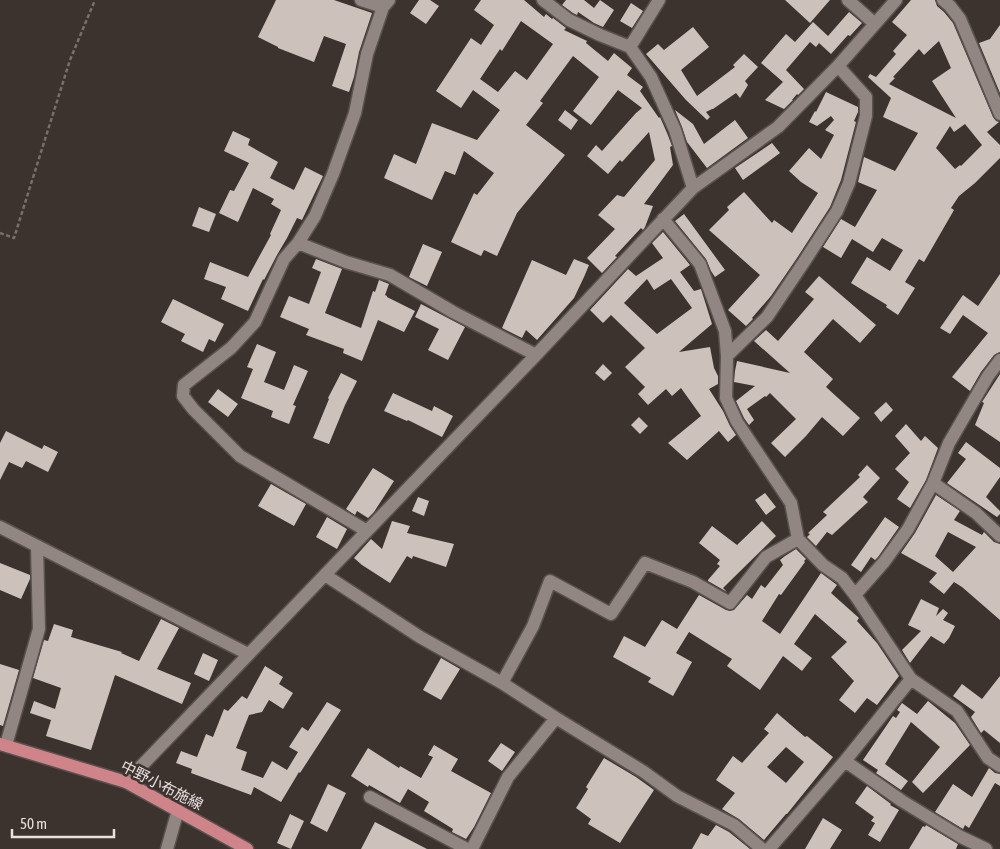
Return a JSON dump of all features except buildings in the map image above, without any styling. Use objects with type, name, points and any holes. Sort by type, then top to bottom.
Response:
[{"type":"main road","name":"中野小布施線","points":[[3,744],[126,782],[247,849]]},
{"type":"street","points":[[361,0],[386,3],[367,54],[355,113],[333,174],[315,216],[298,243],[284,258],[255,322],[231,348],[184,385],[183,396],[193,409],[240,456],[367,531]]},
{"type":"street","points":[[543,0],[569,20],[630,47],[651,77],[675,130],[693,188]]},
{"type":"street","points":[[630,47],[659,0]]},
{"type":"street","points":[[848,0],[875,24]]},
{"type":"street","points":[[126,782],[536,355],[693,188],[778,127],[838,66],[896,0]]},
{"type":"street","points":[[943,0],[960,19],[1000,114]]},
{"type":"street","points":[[727,356],[767,317],[837,211],[850,183],[866,116],[866,97],[838,66]]},
{"type":"street","points":[[663,219],[700,264],[725,330],[727,356],[726,398],[737,422],[791,503],[798,538],[823,565],[842,578],[911,679],[957,711],[988,758],[1000,766]]},
{"type":"street","points":[[298,243],[346,262],[390,276],[453,312],[536,355]]},
{"type":"street","points":[[855,595],[884,562],[908,529],[933,483],[949,443],[988,376],[1000,360]]},
{"type":"street","points":[[933,483],[976,513],[1000,536]]},
{"type":"street","points":[[0,527],[248,654]]},
{"type":"street","points":[[502,683],[533,626],[550,581],[611,614],[646,563],[693,582],[730,603],[766,557],[798,538]]},
{"type":"street","points":[[3,744],[39,629],[37,547]]},
{"type":"street","points":[[325,575],[420,637],[502,683],[644,772],[677,796],[734,825],[762,849]]},
{"type":"street","points":[[769,849],[845,761],[911,679]]},
{"type":"street","points":[[472,849],[508,777],[556,718]]},
{"type":"street","points":[[845,761],[902,801],[961,837],[986,849]]},
{"type":"street","points":[[370,798],[467,849]]},
{"type":"street","points":[[168,849],[178,810]]},
{"type":"path","points":[[0,233],[14,238],[70,60],[95,0]]}]
